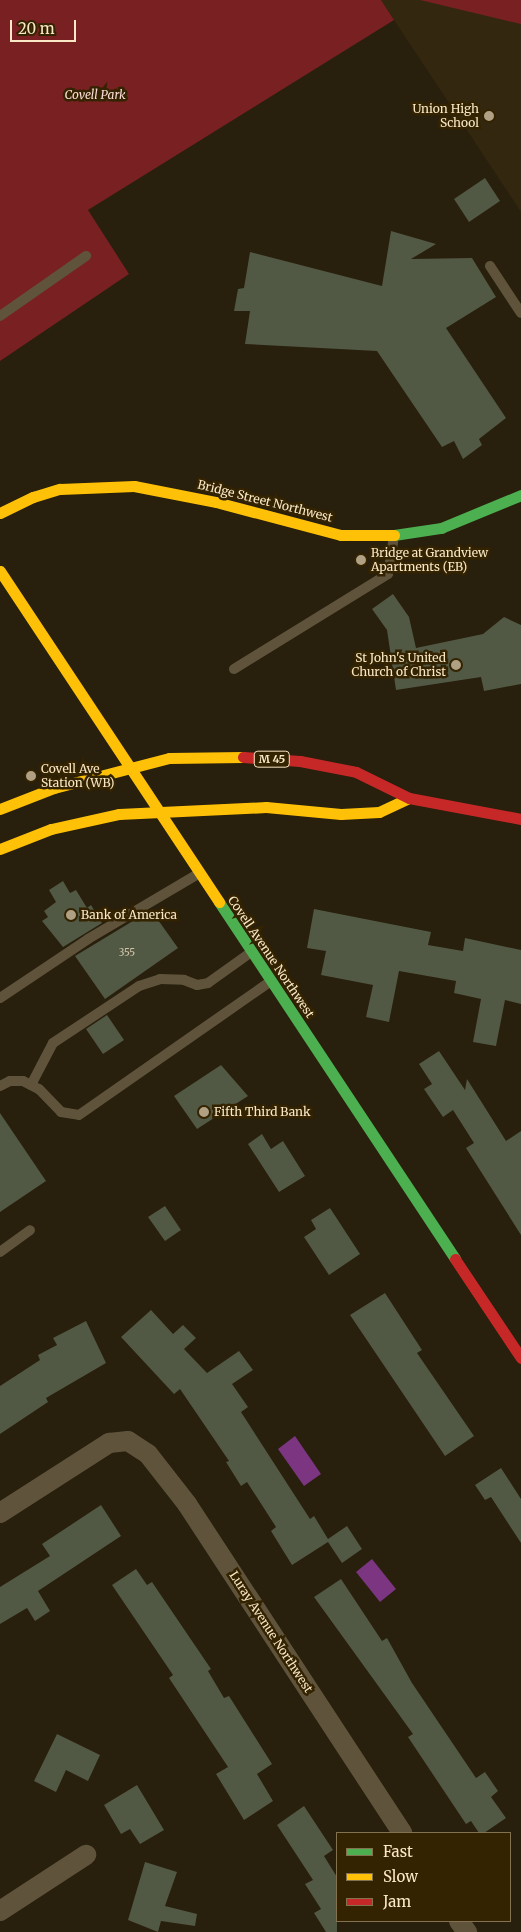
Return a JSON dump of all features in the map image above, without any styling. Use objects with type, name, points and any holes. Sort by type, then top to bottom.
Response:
[{"type":"main road","name":"Bridge Street Northwest","points":[[0,513],[33,497],[60,489],[134,486],[216,502],[341,535],[394,536],[442,528],[521,494]]},
{"type":"main road","name":"Covell Avenue Northwest","points":[[0,571],[250,953],[271,981],[521,1358]]},
{"type":"main road","name":"M 45","points":[[0,809],[54,788],[169,758],[242,757],[300,761],[356,772],[378,780],[409,798],[521,819]]},
{"type":"main road","points":[[0,849],[29,836],[72,824],[120,814],[266,807],[341,814],[379,812],[409,798]]},
{"type":"street","name":"Luray Avenue Northwest","points":[[0,1513],[109,1443],[128,1441],[148,1454],[187,1504],[401,1832]]},
{"type":"street","points":[[0,1911],[86,1855]]},
{"type":"lane","points":[[0,316],[86,256]]},
{"type":"lane","points":[[490,266],[521,313]]},
{"type":"lane","points":[[234,669],[388,574],[394,536]]},
{"type":"lane","points":[[0,998],[88,939],[199,873]]},
{"type":"lane","points":[[32,1086],[53,1044],[139,986],[160,980],[184,980],[197,985],[208,983],[250,953]]},
{"type":"lane","points":[[0,1086],[16,1081],[32,1086],[61,1112],[80,1115],[271,981]]},
{"type":"lane","points":[[0,1252],[30,1230]]},
{"type":"shaded area","name":"Union High School","points":[[381,0],[521,0],[521,212],[394,20]]},
{"type":"shaded area","points":[[295,1436],[321,1474],[304,1486],[278,1449]]},
{"type":"shaded area","points":[[372,1559],[396,1589],[380,1602],[356,1572]]},
{"type":"green space","name":"Covell Park","points":[[0,0],[381,0],[394,20],[88,210],[129,274],[0,361]]},
{"type":"green space","points":[[420,0],[521,0],[521,24]]},
{"type":"building","points":[[485,178],[500,201],[469,222],[454,199]]},
{"type":"building","points":[[391,231],[436,244],[411,259],[472,258],[496,297],[446,328],[506,418],[479,439],[482,445],[463,459],[454,441],[442,447],[377,351],[245,344],[250,311],[234,311],[238,289],[244,288],[250,252],[382,286]]},
{"type":"building","name":"St John's United Church of Christ","points":[[393,594],[409,617],[416,648],[483,634],[504,617],[521,625],[521,684],[484,691],[481,677],[396,690],[387,630],[372,609]]},
{"type":"building","name":"Bank of America","points":[[63,881],[70,893],[76,890],[87,908],[91,905],[102,923],[63,947],[42,921],[48,917],[44,911],[56,902],[49,890]]},
{"type":"building","points":[[314,909],[431,932],[428,945],[463,951],[465,938],[521,950],[521,1004],[505,1000],[496,1046],[473,1042],[481,999],[454,993],[456,981],[399,971],[389,1022],[366,1017],[373,985],[321,975],[326,951],[307,948]]},
{"type":"building","points":[[151,910],[178,948],[105,999],[75,956]]},
{"type":"building","points":[[107,1015],[124,1040],[103,1054],[86,1029]]},
{"type":"building","points":[[439,1051],[465,1090],[467,1079],[506,1141],[521,1131],[521,1235],[466,1148],[474,1143],[453,1110],[443,1117],[424,1089],[432,1084],[419,1064]]},
{"type":"building","name":"Fifth Third Bank","points":[[221,1065],[248,1096],[197,1129],[174,1096]]},
{"type":"building","points":[[0,1113],[46,1181],[0,1212]]},
{"type":"building","points":[[262,1134],[271,1149],[283,1141],[305,1176],[279,1192],[248,1144]]},
{"type":"building","points":[[165,1206],[181,1230],[165,1241],[148,1217]]},
{"type":"building","points":[[330,1208],[360,1254],[329,1275],[304,1237],[316,1229],[311,1220]]},
{"type":"building","points":[[385,1293],[422,1350],[417,1353],[474,1436],[445,1456],[350,1315]]},
{"type":"building","points":[[151,1310],[173,1334],[183,1325],[196,1338],[184,1349],[207,1373],[239,1351],[253,1370],[232,1384],[248,1407],[241,1412],[310,1519],[314,1516],[328,1539],[347,1526],[362,1549],[342,1563],[328,1542],[292,1565],[271,1531],[276,1527],[247,1482],[241,1486],[226,1462],[229,1461],[180,1389],[174,1394],[121,1337]]},
{"type":"building","points":[[86,1321],[106,1363],[46,1398],[48,1402],[0,1434],[0,1386],[40,1360],[38,1355],[57,1345],[53,1338]]},
{"type":"building","points":[[501,1468],[521,1499],[521,1543],[491,1497],[485,1500],[475,1485]]},
{"type":"building","points":[[101,1505],[121,1536],[38,1591],[50,1611],[35,1621],[27,1608],[0,1624],[0,1587],[50,1556],[42,1544]]},
{"type":"building","points":[[136,1569],[147,1585],[152,1582],[211,1669],[208,1671],[224,1698],[229,1696],[272,1764],[257,1774],[273,1801],[244,1820],[216,1774],[228,1767],[169,1678],[173,1675],[112,1585]]},
{"type":"building","points":[[341,1579],[382,1641],[387,1638],[412,1683],[476,1778],[485,1772],[498,1791],[491,1797],[506,1818],[485,1832],[478,1832],[471,1821],[466,1824],[408,1737],[413,1734],[314,1597]]},
{"type":"building","points":[[57,1734],[100,1755],[88,1781],[66,1770],[56,1792],[34,1781]]},
{"type":"building","points":[[137,1785],[164,1830],[140,1844],[130,1829],[121,1834],[104,1805]]},
{"type":"building","points":[[304,1806],[333,1850],[324,1856],[336,1875],[337,1932],[326,1932],[314,1913],[321,1909],[305,1884],[313,1880],[277,1825]]},
{"type":"building","points":[[145,1862],[177,1872],[165,1906],[197,1914],[195,1926],[161,1921],[158,1932],[128,1920]]},
{"type":"traffic: fast","points":[[394,535],[441,528],[521,495]]},
{"type":"traffic: fast","points":[[219,902],[455,1259]]},
{"type":"traffic: slow","points":[[0,513],[33,497],[60,489],[134,486],[216,502],[341,535],[394,535]]},
{"type":"traffic: slow","points":[[0,571],[219,902]]},
{"type":"traffic: slow","points":[[0,809],[54,788],[169,758],[243,757]]},
{"type":"traffic: slow","points":[[0,849],[51,829],[119,814],[266,807],[341,814],[379,812],[409,798]]},
{"type":"traffic: jam","points":[[243,757],[300,761],[356,772],[409,798],[521,819]]},
{"type":"traffic: jam","points":[[455,1259],[521,1358]]},
{"type":"place","name":"Union High School","points":[[489,116]]},
{"type":"place","name":"Bridge at Grandview Apartments (EB)","points":[[361,560]]},
{"type":"place","name":"St John's United Church of Christ","points":[[456,665]]},
{"type":"place","name":"Covell Ave Station (WB)","points":[[31,776]]},
{"type":"place","name":"Bank of America","points":[[71,915]]},
{"type":"place","name":"Fifth Third Bank","points":[[204,1112]]}]
